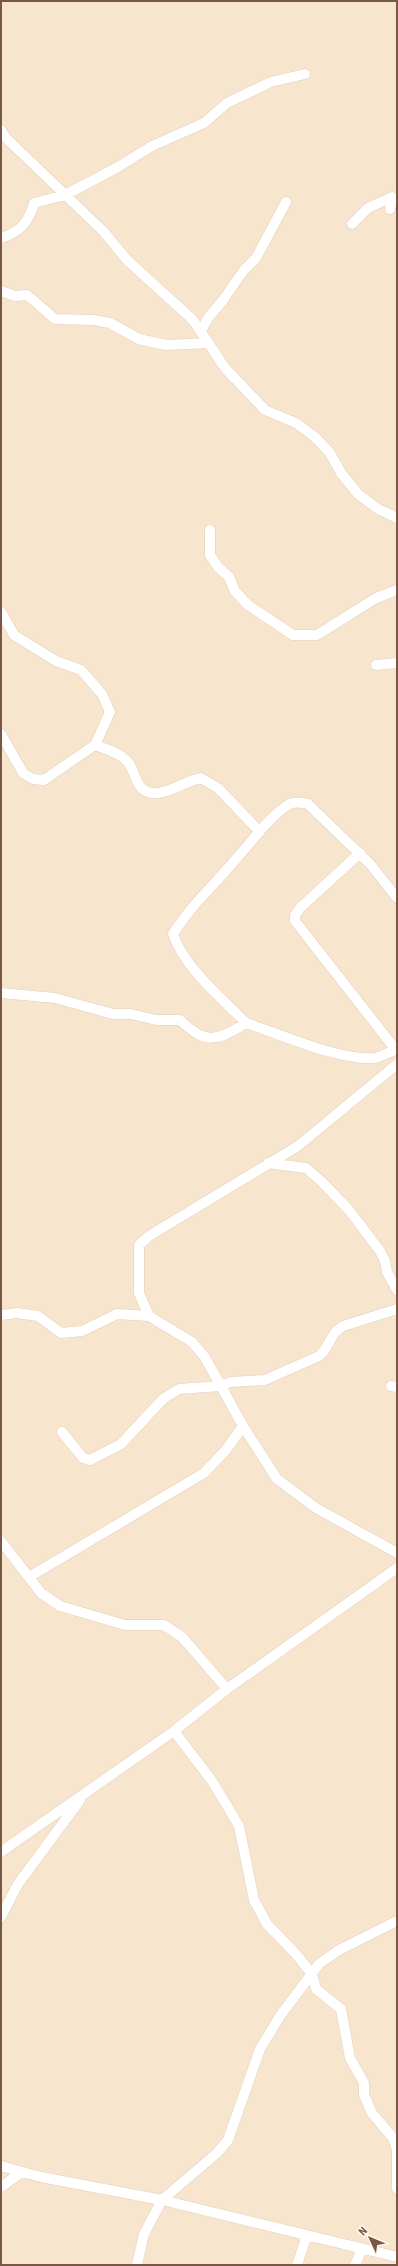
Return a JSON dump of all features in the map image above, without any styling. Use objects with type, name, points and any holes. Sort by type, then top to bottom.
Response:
[{"type":"street","points":[[1,238],[20,230],[31,215],[34,203],[65,195],[118,167],[152,146],[204,123],[227,103],[271,82],[305,74]]},
{"type":"street","points":[[2,134],[104,232],[127,260],[188,315],[201,331],[225,368],[264,410],[296,423],[315,437],[330,453],[341,473],[358,494],[378,509],[397,518]]},
{"type":"street","points":[[352,224],[368,208],[392,198],[390,209]]},
{"type":"street","points":[[201,331],[208,318],[244,270],[256,258],[286,202]]},
{"type":"street","points":[[1,291],[15,296],[27,296],[55,319],[110,323],[139,339],[166,345],[209,343]]},
{"type":"street","points":[[210,530],[210,555],[218,567],[229,577],[235,591],[248,605],[293,635],[317,635],[376,598],[397,590]]},
{"type":"street","points":[[1,612],[14,635],[56,661],[81,670],[102,694],[110,712],[95,745],[44,780],[33,780],[24,773],[1,734]]},
{"type":"street","points":[[376,665],[397,663]]},
{"type":"street","points":[[95,745],[113,752],[127,761],[137,784],[151,793],[167,791],[190,780],[202,778],[218,788],[260,832]]},
{"type":"street","points":[[360,853],[301,907],[295,915],[295,922],[396,1050],[375,1058],[352,1056],[327,1050],[246,1023],[178,950],[173,934],[184,916],[260,832],[291,804],[300,802],[308,804],[360,853],[397,898]]},
{"type":"street","points":[[4,995],[55,998],[113,1014],[131,1014],[156,1020],[180,1020],[194,1034],[207,1039],[233,1031],[246,1023]]},
{"type":"street","points":[[149,1316],[139,1293],[139,1245],[149,1236],[298,1146],[397,1064]]},
{"type":"street","points":[[268,1164],[306,1168],[322,1182],[349,1210],[376,1246],[385,1261],[387,1272],[397,1290]]},
{"type":"street","points":[[62,1432],[83,1458],[90,1460],[121,1444],[159,1404],[180,1389],[221,1386],[230,1382],[265,1380],[319,1356],[326,1350],[330,1337],[335,1331],[343,1326],[397,1310]]},
{"type":"street","points":[[1,1315],[17,1313],[38,1316],[61,1333],[82,1331],[117,1314],[149,1316],[192,1342],[204,1356],[243,1426],[277,1479],[316,1508],[397,1553]]},
{"type":"street","points":[[30,1577],[204,1473],[226,1450],[243,1426]]},
{"type":"street","points":[[1,1540],[41,1593],[60,1606],[125,1625],[164,1625],[182,1637],[227,1688]]},
{"type":"street","points":[[1,1852],[174,1731],[227,1688],[397,1568]]},
{"type":"street","points":[[174,1731],[212,1781],[239,1826],[254,1900],[267,1924],[295,1953],[312,1974],[316,1989],[340,2009],[350,2058],[364,2083],[364,2095],[372,2113],[393,2138],[397,2150],[397,2189]]},
{"type":"street","points":[[1,1917],[18,1884],[86,1792]]},
{"type":"street","points":[[137,2265],[144,2234],[162,2200],[217,2153],[228,2140],[260,2049],[280,2016],[319,1964],[339,1950],[397,1921]]},
{"type":"street","points":[[1,2166],[40,2177],[162,2200],[397,2258]]},
{"type":"street","points":[[1,2187],[22,2172]]},
{"type":"street","points":[[297,2265],[308,2235]]},
{"type":"street","points":[[355,2265],[362,2249]]},
{"type":"shaded area","points":[[1,1],[397,1],[397,2265],[1,2265]]}]
